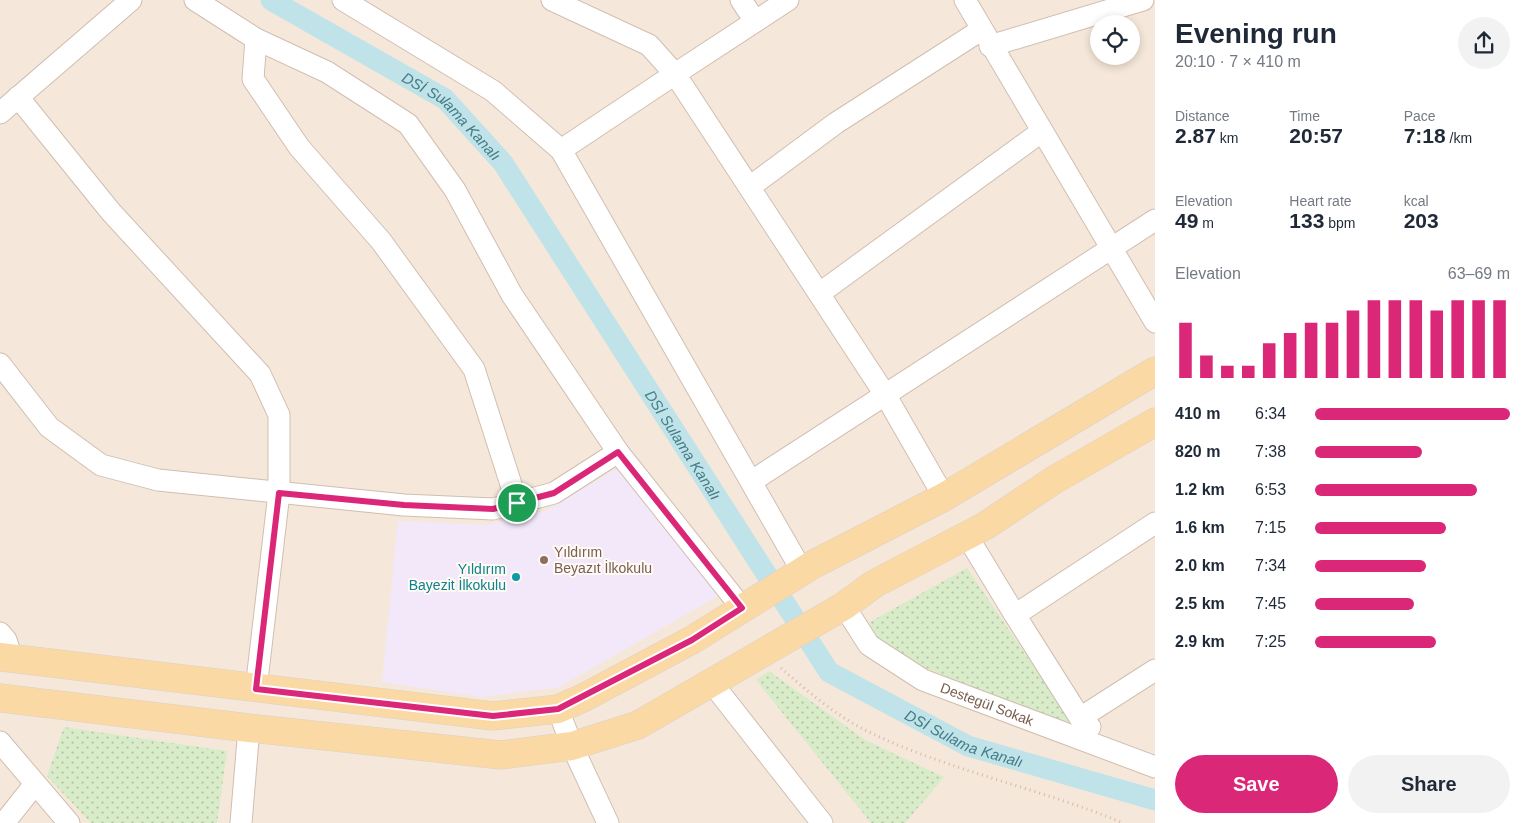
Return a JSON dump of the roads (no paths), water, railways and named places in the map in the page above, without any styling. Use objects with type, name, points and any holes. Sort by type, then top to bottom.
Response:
[{"type":"main road","points":[[6,657],[256,689],[493,716],[558,709],[692,640],[799,573],[944,497],[1155,371]]},
{"type":"main road","points":[[0,698],[501,756],[572,746],[638,725],[834,612],[874,584],[967,536],[1054,480],[1155,422]]},
{"type":"street","points":[[0,113],[131,0]]},
{"type":"street","points":[[195,0],[256,40],[327,72],[408,124],[455,190],[512,295],[618,452],[750,603]]},
{"type":"street","points":[[343,0],[493,91],[560,150],[752,481],[799,573]]},
{"type":"street","points":[[552,0],[649,45],[676,74],[751,186],[886,396],[944,497]]},
{"type":"street","points":[[741,0],[755,21]]},
{"type":"street","points":[[560,150],[788,0]]},
{"type":"street","points":[[965,0],[1155,322]]},
{"type":"street","points":[[751,186],[836,123],[986,38],[1143,0]]},
{"type":"street","points":[[256,40],[253,79],[299,147],[381,241],[474,369],[517,503]]},
{"type":"street","points":[[18,97],[111,212],[260,374],[279,415],[279,493],[256,689]]},
{"type":"street","points":[[820,293],[1042,132]]},
{"type":"street","points":[[752,481],[1155,220]]},
{"type":"street","points":[[0,364],[49,427],[101,465],[158,480],[404,505],[493,509],[554,493],[618,452]]},
{"type":"street","points":[[1015,615],[1155,523]]},
{"type":"street","points":[[967,536],[1080,718],[1128,757]]},
{"type":"street","name":"Destegül Sokak","points":[[834,612],[868,645],[923,680],[1155,767]]},
{"type":"street","points":[[0,633],[6,640],[6,657]]},
{"type":"street","points":[[1080,718],[1155,670]]},
{"type":"street","points":[[712,683],[822,823]]},
{"type":"street","points":[[558,709],[572,746],[608,823]]},
{"type":"street","points":[[241,823],[249,728]]},
{"type":"street","points":[[0,742],[69,823]]},
{"type":"street","points":[[4,823],[35,784]]},
{"type":"waterway","name":"DSİ Sulama Kanalı","points":[[271,0],[445,99],[503,163],[829,672],[968,746],[1155,800]]},
{"type":"place","name":"Yıldırım Beyazıt İlkokulu","points":[[544,560]]},
{"type":"place","name":"Yıldırım Bayezit İlkokulu","points":[[516,577]]}]
